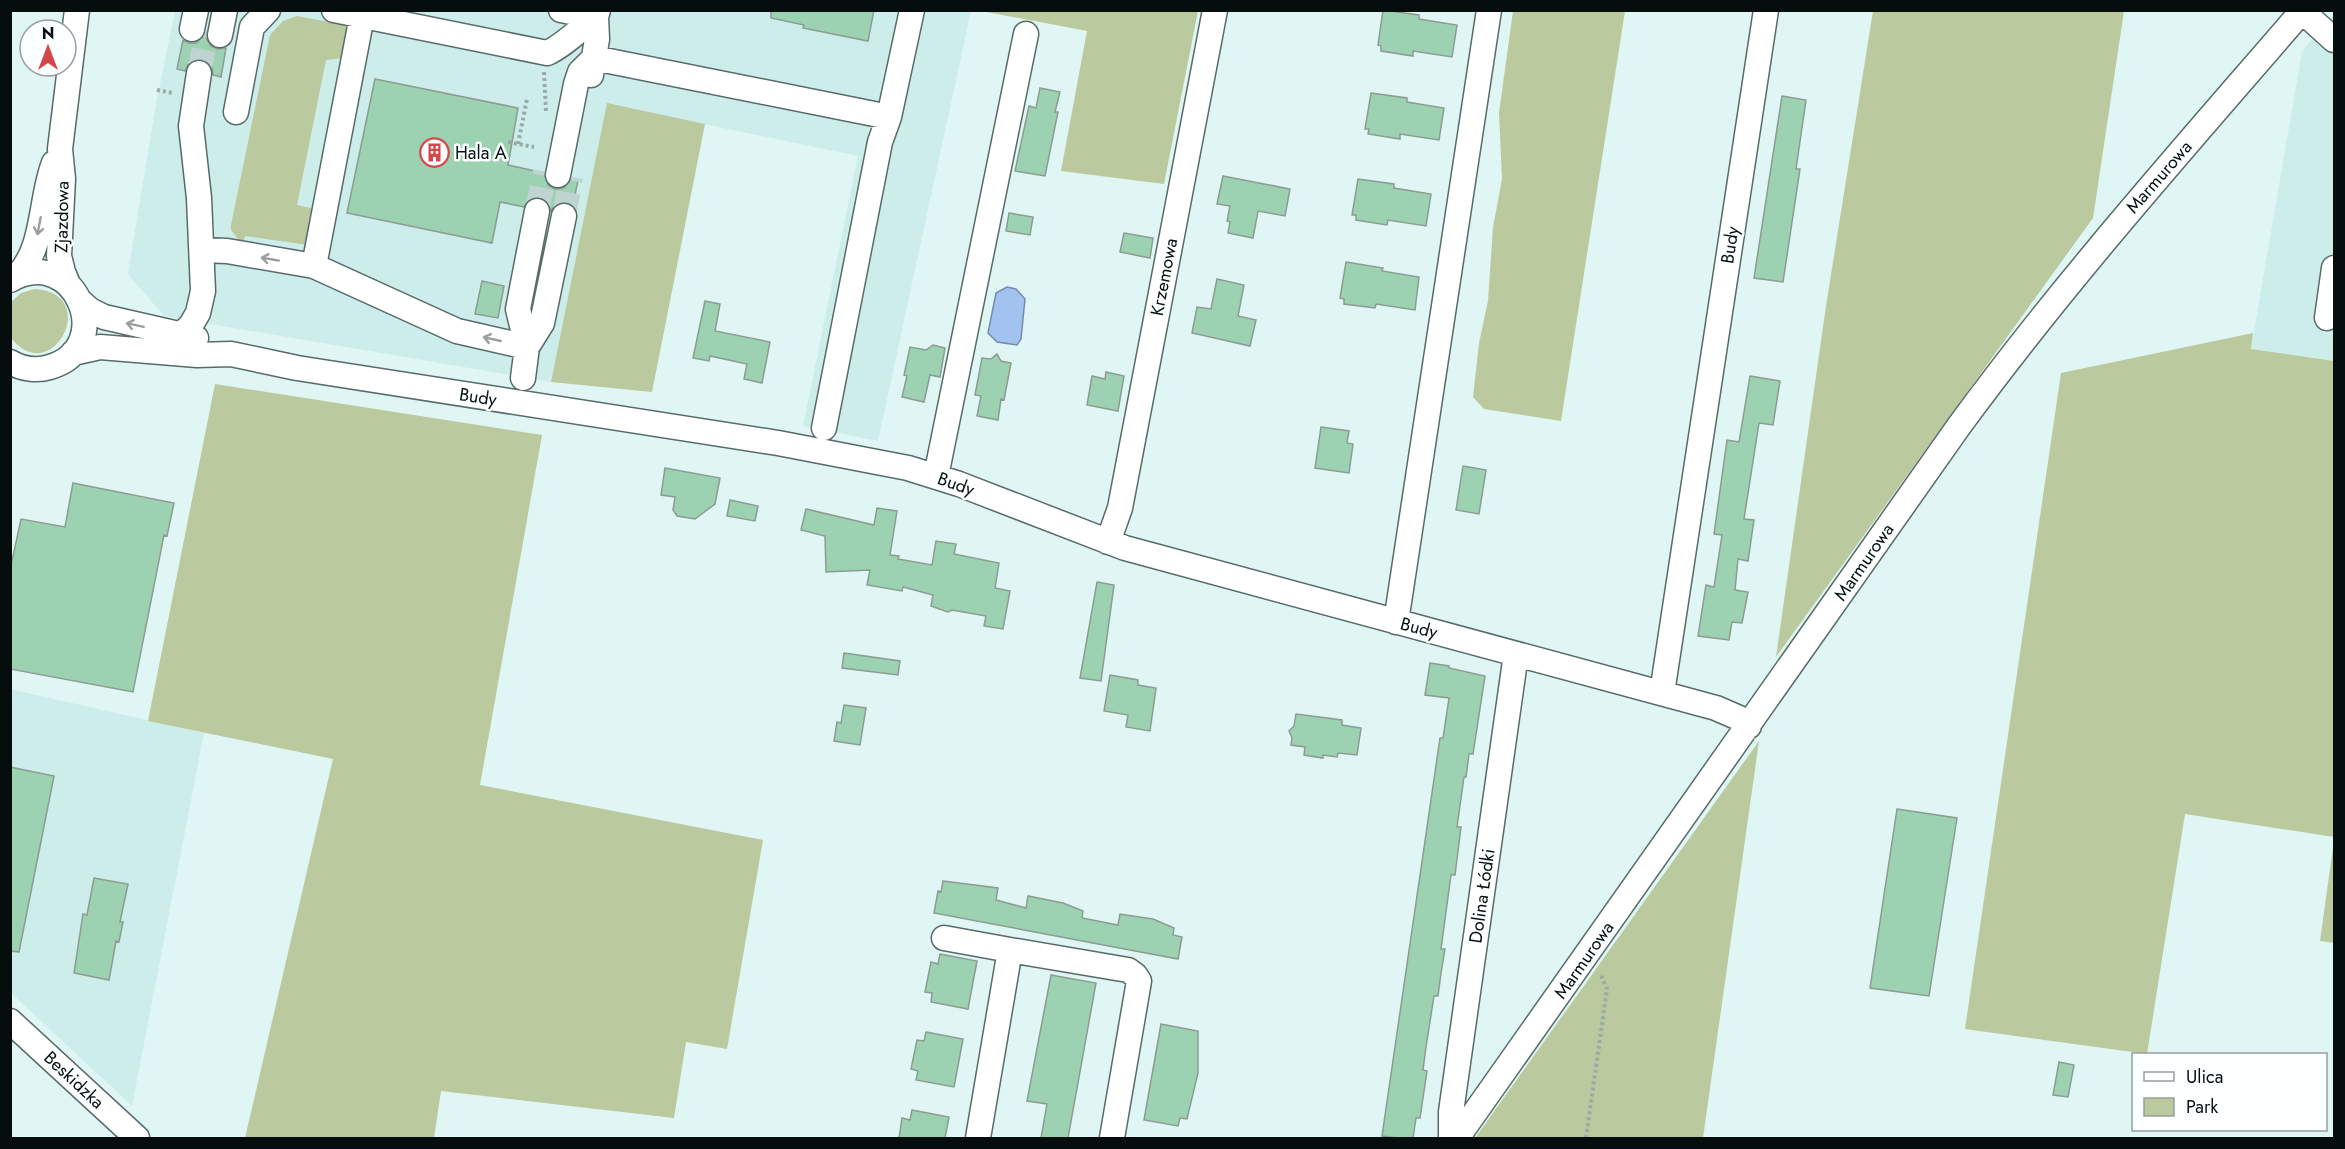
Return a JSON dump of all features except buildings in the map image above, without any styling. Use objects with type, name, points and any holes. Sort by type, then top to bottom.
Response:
[{"type":"street","name":"Zjazdowa","points":[[74,353],[84,334],[85,323],[75,293],[63,272],[59,256],[63,179],[60,150],[77,10]]},
{"type":"street","points":[[205,23],[225,10]]},
{"type":"street","points":[[236,112],[252,27],[268,10]]},
{"type":"street","points":[[334,10],[547,53],[557,49],[572,34],[596,31]]},
{"type":"street","points":[[561,10],[596,31],[890,117]]},
{"type":"street","points":[[824,429],[880,142],[890,117],[912,10]]},
{"type":"street","name":"Krzemowa","points":[[1108,542],[1120,508],[1215,10]]},
{"type":"street","points":[[1396,622],[1489,10]]},
{"type":"street","name":"Budy","points":[[1662,693],[1766,10]]},
{"type":"street","points":[[2302,11],[2334,40]]},
{"type":"street","name":"Marmurowa","points":[[1457,1138],[2019,344],[2086,261],[2302,11]]},
{"type":"street","points":[[314,267],[362,16]]},
{"type":"street","points":[[596,31],[558,175],[554,124],[562,102],[576,84],[596,31]]},
{"type":"street","points":[[936,476],[1026,33]]},
{"type":"street","points":[[181,335],[191,326],[202,302],[200,198],[180,121],[199,73]]},
{"type":"street","name":"Zjazdowa","points":[[14,278],[31,259],[48,177],[60,150]]},
{"type":"street","points":[[523,378],[551,214]]},
{"type":"street","points":[[202,250],[227,251],[314,267],[458,331],[527,347]]},
{"type":"street","points":[[2327,318],[2334,268]]},
{"type":"street","name":"Budy","points":[[14,278],[38,272],[59,278],[90,310],[104,317],[199,339],[231,354],[308,370],[778,443],[908,468],[936,476],[1108,542],[1716,708],[1749,726]]},
{"type":"street","name":"Budy","points":[[15,370],[45,369],[56,366],[74,353],[100,347],[197,355],[231,354]]},
{"type":"street","name":"Dolina Łódki","points":[[1451,1138],[1451,1112],[1516,654]]},
{"type":"street","points":[[944,938],[1128,970],[1135,975],[1139,981],[1112,1138]]},
{"type":"street","points":[[978,1138],[1010,950]]},
{"type":"street","name":"Beskidzka","points":[[10,1022],[137,1138]]},
{"type":"path","points":[[543,67],[546,111]]},
{"type":"path","points":[[157,90],[173,93]]},
{"type":"path","points":[[518,144],[527,99]]},
{"type":"path","points":[[508,142],[534,147]]},
{"type":"path","points":[[1586,958],[1598,966],[1607,988],[1586,1138]]},
{"type":"shaded area","points":[[175,11],[971,11],[878,441],[803,426],[858,156],[607,104],[551,382],[164,316],[128,274],[156,104]]},
{"type":"shaded area","points":[[2334,13],[2334,361],[2251,349],[2302,51]]},
{"type":"shaded area","points":[[10,689],[204,733],[132,1106],[11,993]]},
{"type":"green space","points":[[981,11],[1198,11],[1164,184],[1061,171],[1087,31]]},
{"type":"green space","points":[[1513,11],[1625,11],[1561,421],[1484,409],[1473,397],[1479,343],[1488,301],[1493,227],[1502,179],[1499,113]]},
{"type":"green space","points":[[1873,11],[2124,11],[2093,218],[1776,657],[1826,306]]},
{"type":"green space","points":[[297,16],[345,25],[348,20],[351,22],[344,58],[326,60],[297,205],[315,209],[308,245],[245,236],[244,240],[239,240],[231,230],[231,225],[270,35],[283,21]]},
{"type":"green space","points":[[607,103],[705,124],[652,392],[551,382]]},
{"type":"green space","points":[[34,289],[55,294],[65,305],[68,320],[64,334],[54,346],[42,353],[27,351],[11,338],[10,303],[21,293]]},
{"type":"green space","points":[[2253,333],[2251,349],[2334,361],[2334,837],[2185,814],[2147,1053],[1965,1029],[2061,373]]},
{"type":"green space","points":[[215,384],[542,435],[480,785],[763,840],[727,1049],[686,1042],[674,1118],[441,1091],[434,1138],[245,1138],[333,759],[148,721]]},
{"type":"green space","points":[[1759,741],[1703,1138],[1475,1138]]},
{"type":"green space","points":[[2334,840],[2334,943],[2320,941]]},
{"type":"water","points":[[1007,287],[1016,289],[1025,299],[1021,339],[1017,345],[997,342],[988,333],[996,293]]},
{"type":"tunnel","points":[[199,73],[207,32]]},
{"type":"tunnel","points":[[537,211],[545,172]]},
{"type":"tunnel","points":[[564,216],[571,177]]},
{"type":"place","name":"Hala A","points":[[434,153]]}]
